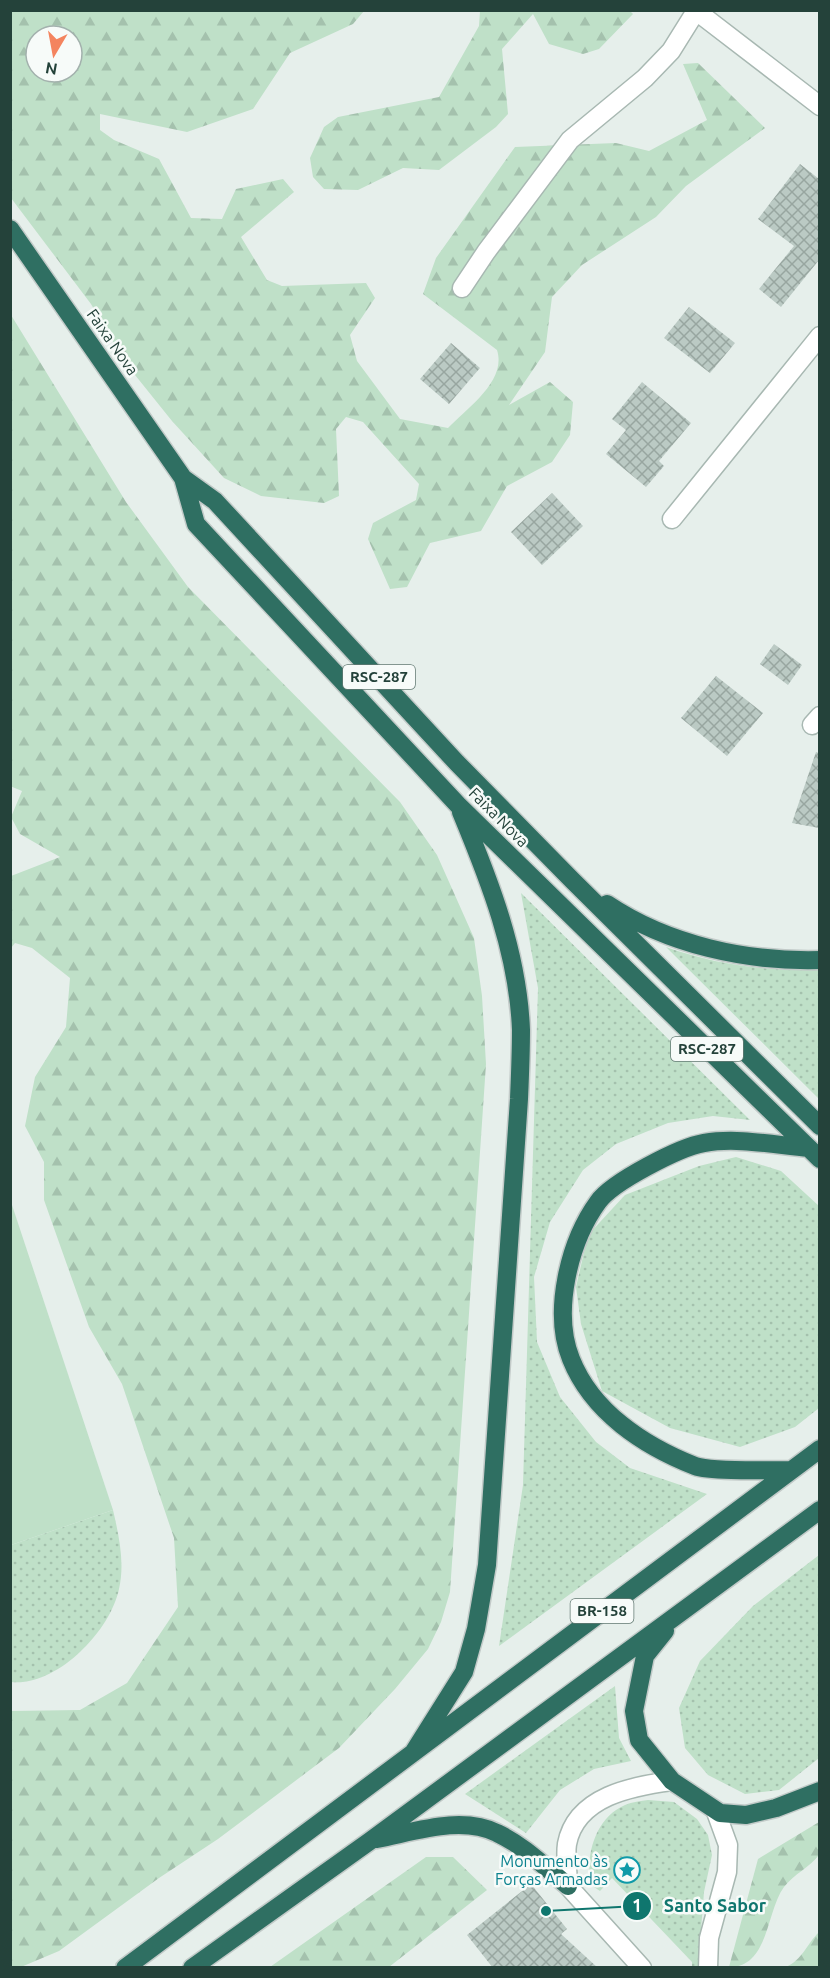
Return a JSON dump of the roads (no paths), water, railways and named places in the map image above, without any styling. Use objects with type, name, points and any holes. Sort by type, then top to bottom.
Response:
[{"type":"highway","name":"Faixa Nova","points":[[10,229],[183,478],[196,524],[458,805],[814,1154]]},
{"type":"highway","name":"Faixa Nova","points":[[183,478],[215,501],[457,763],[819,1126]]},
{"type":"highway","points":[[413,1753],[464,1672],[476,1629],[487,1565],[519,1099],[521,1029],[507,937],[486,872],[458,805]]},
{"type":"highway","points":[[572,880],[629,919],[676,937],[726,952],[760,959],[819,960]]},
{"type":"highway","points":[[791,1470],[698,1467],[645,1441],[612,1418],[587,1388],[570,1358],[564,1330],[564,1302],[576,1248],[585,1225],[599,1200],[665,1155],[704,1142],[745,1142],[814,1154]]},
{"type":"highway","name":"BR-158","points":[[125,1968],[819,1449]]},
{"type":"highway","name":"BR-158","points":[[192,1968],[370,1841],[819,1510]]},
{"type":"highway","points":[[679,1613],[645,1656],[634,1711],[639,1740],[672,1781],[716,1812],[746,1815],[776,1808],[819,1791]]},
{"type":"highway","points":[[370,1841],[436,1827],[463,1825],[495,1832],[519,1846],[568,1886]]},
{"type":"street","points":[[462,288],[486,252],[570,140],[645,78],[671,51],[696,11],[819,106]]},
{"type":"street","points":[[672,519],[819,336]]},
{"type":"street","points":[[642,1968],[568,1886],[567,1843],[577,1823],[590,1808],[611,1794],[635,1786],[672,1781]]},
{"type":"street","points":[[708,1968],[710,1938],[727,1872],[728,1845],[716,1812]]},
{"type":"place","name":"Monumento às Forças Armadas","points":[[627,1870]]},
{"type":"place","name":"Santo Sabor","points":[[546,1911]]}]
